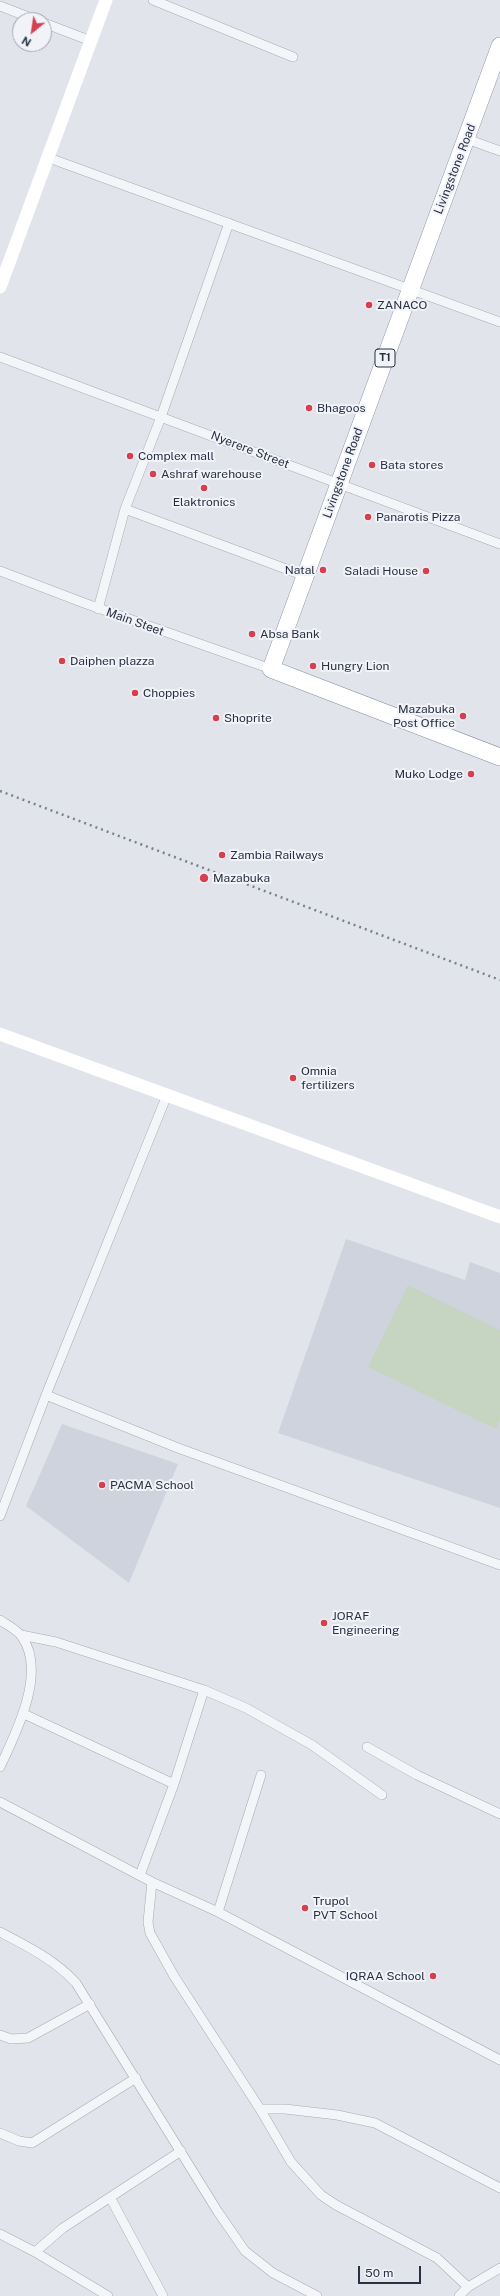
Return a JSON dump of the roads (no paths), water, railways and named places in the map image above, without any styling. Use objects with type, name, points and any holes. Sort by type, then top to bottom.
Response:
[{"type":"highway","name":"Livingstone Road","points":[[271,670],[409,290],[467,139],[500,46]]},
{"type":"highway","points":[[271,670],[500,757]]},
{"type":"main road","points":[[0,287],[49,158],[106,0]]},
{"type":"main road","points":[[0,1034],[500,1217]]},
{"type":"street","points":[[153,0],[293,57]]},
{"type":"street","points":[[0,6],[15,12]]},
{"type":"street","points":[[52,26],[91,41]]},
{"type":"street","points":[[467,139],[500,151]]},
{"type":"street","points":[[49,158],[500,322]]},
{"type":"street","points":[[98,608],[125,509],[161,417],[228,223]]},
{"type":"street","name":"Nyerere Street","points":[[0,357],[500,544]]},
{"type":"street","points":[[125,509],[305,576]]},
{"type":"street","name":"Main Steet","points":[[0,571],[271,670]]},
{"type":"street","points":[[0,1516],[46,1395],[167,1095]]},
{"type":"street","points":[[46,1395],[178,1448],[500,1565]]},
{"type":"street","points":[[0,1620],[21,1635],[56,1642],[204,1690],[259,1714],[287,1730],[382,1795]]},
{"type":"street","points":[[0,1767],[24,1714],[28,1695],[30,1656],[21,1635]]},
{"type":"street","points":[[140,1875],[174,1784],[204,1690]]},
{"type":"street","points":[[24,1714],[174,1784]]},
{"type":"street","points":[[367,1747],[417,1774],[500,1814]]},
{"type":"street","points":[[218,1912],[261,1775]]},
{"type":"street","points":[[0,1802],[152,1882],[218,1912],[500,2060]]},
{"type":"street","points":[[152,1882],[148,1922],[150,1933],[174,1976],[260,2109],[291,2162],[321,2195],[336,2205],[427,2252],[449,2268],[468,2287]]},
{"type":"street","points":[[0,1932],[64,1970],[90,2004],[218,2212],[245,2251],[273,2273],[316,2296]]},
{"type":"street","points":[[0,2035],[11,2039],[28,2038],[90,2004]]},
{"type":"street","points":[[0,2133],[19,2141],[32,2143],[136,2078]]},
{"type":"street","points":[[260,2109],[285,2109],[336,2115],[374,2123],[500,2188]]},
{"type":"street","points":[[35,2252],[63,2228],[111,2199],[181,2151]]},
{"type":"street","points":[[111,2199],[163,2296]]},
{"type":"street","points":[[0,2234],[35,2252],[108,2296]]},
{"type":"street","points":[[459,2296],[468,2287],[500,2268]]},
{"type":"railway","points":[[0,791],[500,980]]},
{"type":"place","name":"ZANACO","points":[[369,305]]},
{"type":"place","name":"Bhagoos","points":[[309,408]]},
{"type":"place","name":"Complex mall","points":[[130,456]]},
{"type":"place","name":"Bata stores","points":[[372,465]]},
{"type":"place","name":"Ashraf warehouse","points":[[153,474]]},
{"type":"place","name":"Elaktronics","points":[[204,488]]},
{"type":"place","name":"Panarotis Pizza","points":[[368,517]]},
{"type":"place","name":"Natal","points":[[323,570]]},
{"type":"place","name":"Saladi House","points":[[426,571]]},
{"type":"place","name":"Absa Bank","points":[[252,634]]},
{"type":"place","name":"Daiphen plazza","points":[[62,661]]},
{"type":"place","name":"Hungry Lion","points":[[313,666]]},
{"type":"place","name":"Choppies","points":[[135,693]]},
{"type":"place","name":"Mazabuka Post Office","points":[[463,716]]},
{"type":"place","name":"Shoprite","points":[[216,718]]},
{"type":"place","name":"Muko Lodge","points":[[471,774]]},
{"type":"place","name":"Zambia Railways","points":[[222,855]]},
{"type":"place","name":"Mazabuka","points":[[204,878]]},
{"type":"place","name":"Omnia fertilizers","points":[[293,1078]]},
{"type":"place","name":"PACMA School","points":[[102,1485]]},
{"type":"place","name":"JORAF Engineering","points":[[324,1623]]},
{"type":"place","name":"Trupol PVT School","points":[[305,1908]]},
{"type":"place","name":"IQRAA School","points":[[433,1976]]}]
